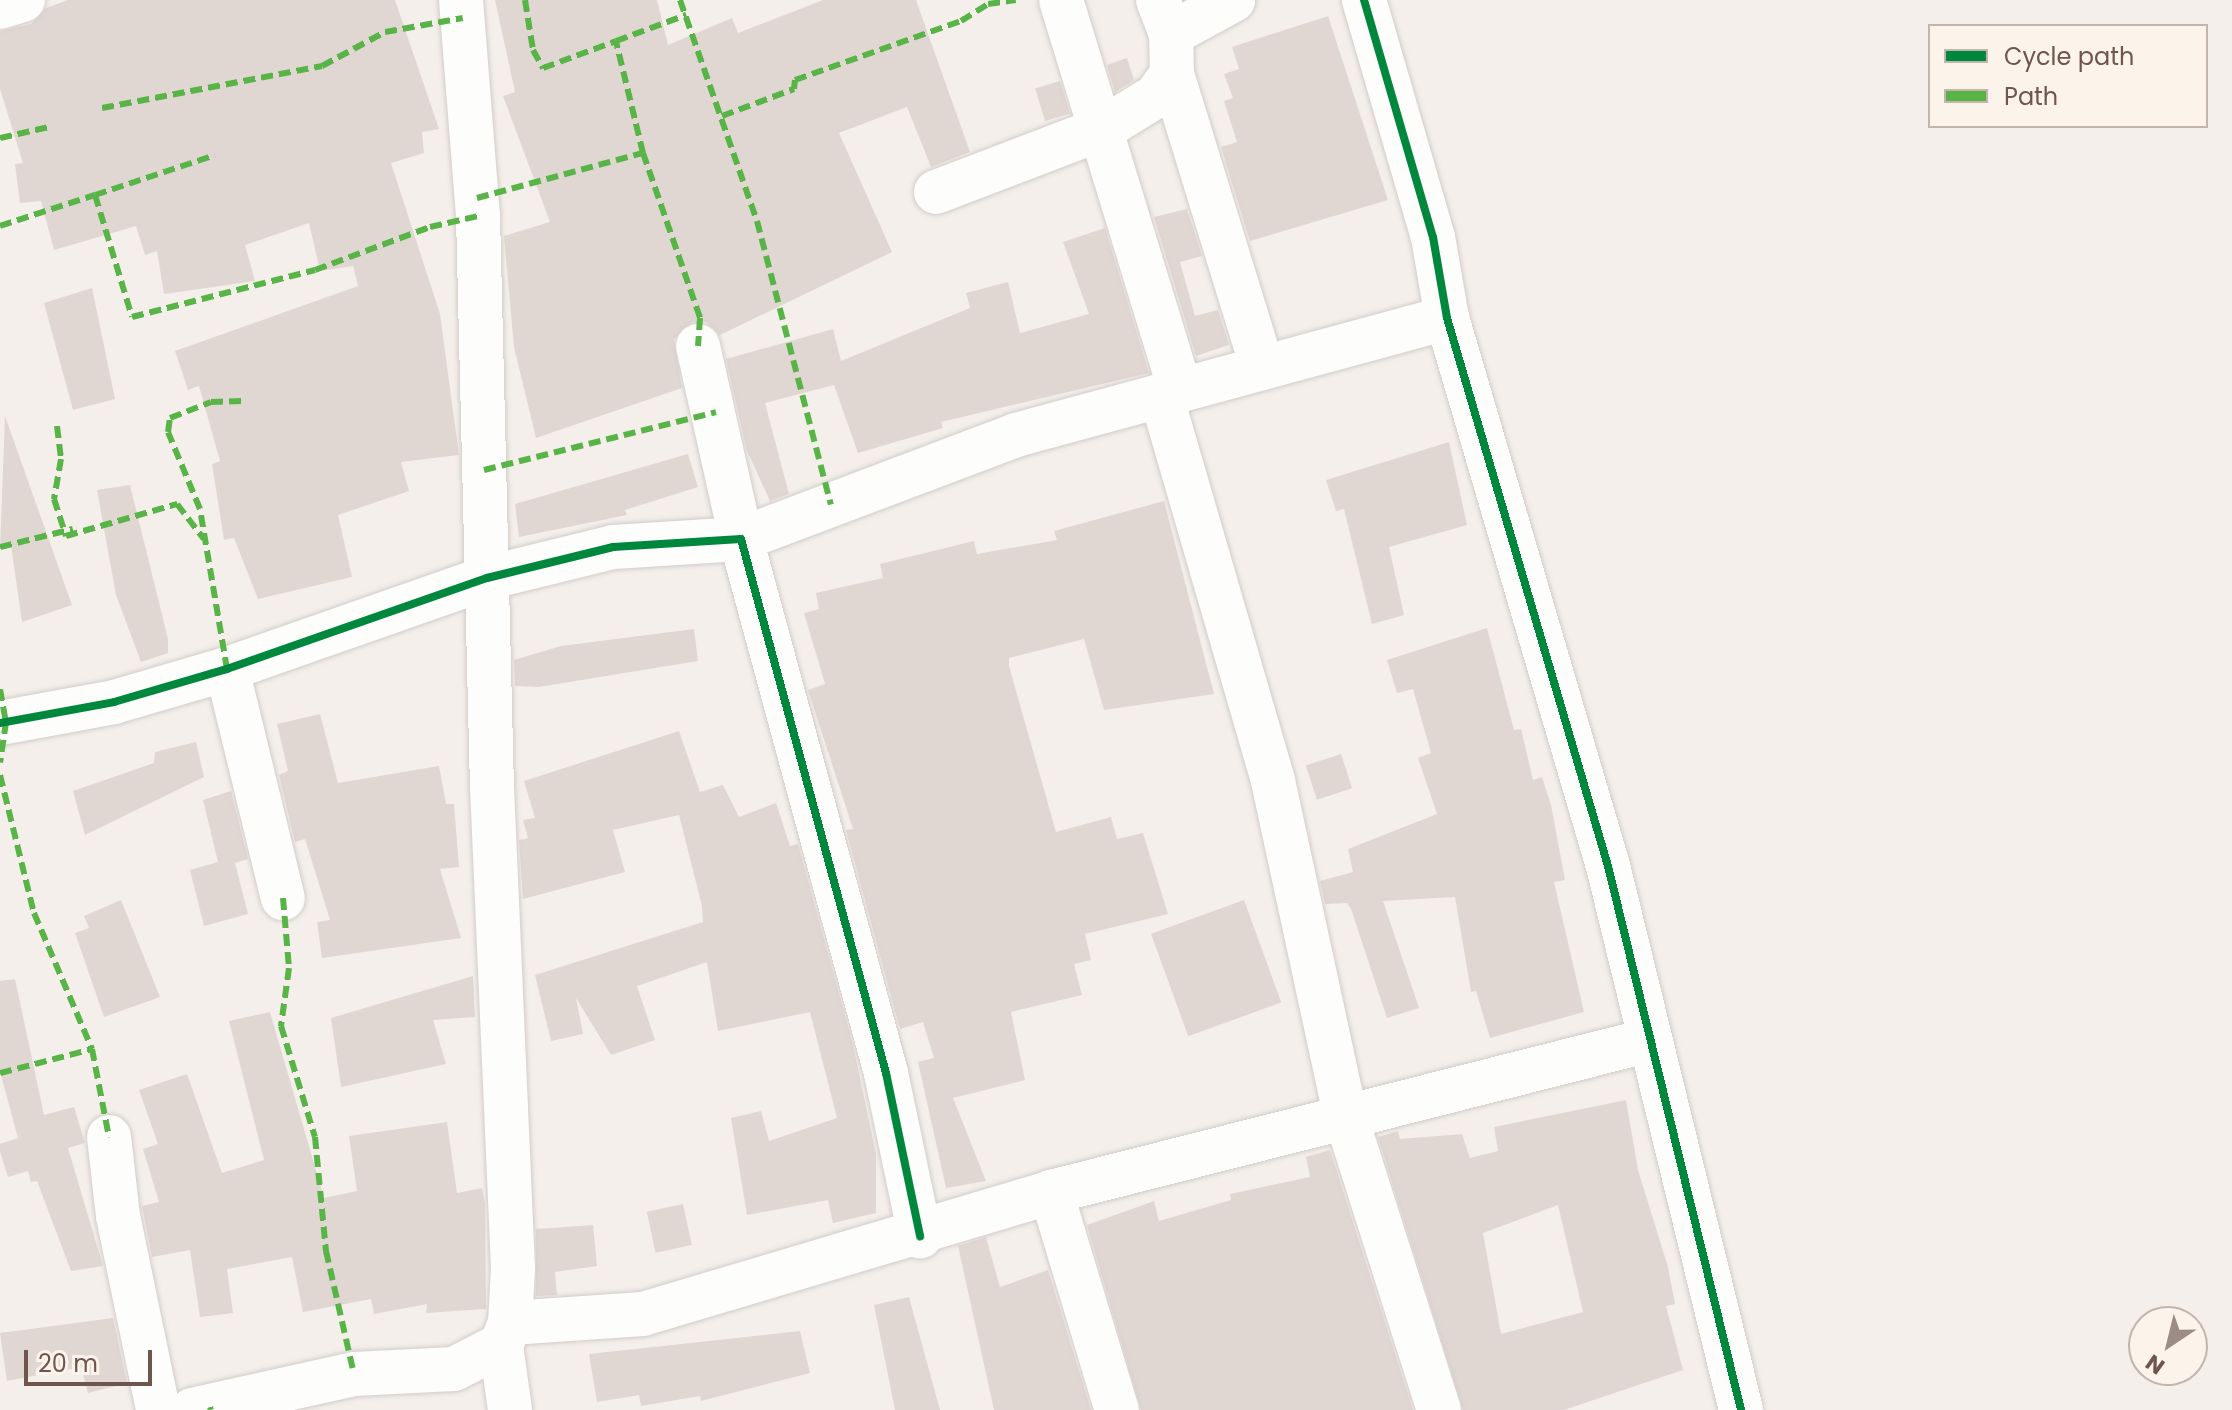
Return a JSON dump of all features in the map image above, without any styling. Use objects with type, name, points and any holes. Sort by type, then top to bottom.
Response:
[{"type":"street","points":[[0,7],[23,0]]},
{"type":"street","points":[[461,0],[477,207],[505,1334],[510,1410]]},
{"type":"street","points":[[1061,0],[1104,128],[1273,781],[1345,1114],[1439,1410]]},
{"type":"street","points":[[936,192],[1131,115],[1167,36],[1233,0]]},
{"type":"street","points":[[1364,0],[1433,237],[1447,318],[1608,866],[1741,1410]]},
{"type":"street","points":[[1167,36],[1262,367]]},
{"type":"street","points":[[0,723],[114,702],[227,669],[487,578],[613,547],[741,539],[1016,435],[1447,318]]},
{"type":"street","points":[[698,346],[741,539],[886,1073],[920,1236]]},
{"type":"street","points":[[227,669],[283,898]]},
{"type":"street","points":[[192,1410],[354,1374],[454,1369],[505,1334],[643,1314],[920,1236],[1051,1192],[1345,1114],[1650,1040]]},
{"type":"street","points":[[109,1137],[118,1216],[158,1410]]},
{"type":"street","points":[[1051,1192],[1117,1410]]},
{"type":"building","points":[[68,0],[395,0],[439,129],[422,132],[424,153],[391,163],[440,314],[459,455],[401,462],[409,491],[338,515],[352,577],[258,599],[234,538],[224,540],[212,464],[220,461],[199,386],[188,390],[175,351],[358,286],[353,266],[320,271],[309,223],[245,245],[255,281],[164,294],[157,251],[145,255],[136,226],[54,250],[41,201],[20,203],[15,164],[23,163],[0,89],[0,31],[31,24],[46,8]]},
{"type":"building","points":[[495,0],[657,0],[668,45],[732,18],[738,33],[823,0],[916,0],[970,152],[931,167],[907,107],[839,133],[892,252],[720,335],[706,322],[692,322],[674,339],[682,388],[536,438],[514,347],[504,236],[550,222],[503,96],[515,92]]},
{"type":"building","points":[[1328,16],[1388,200],[1250,241],[1221,147],[1237,142],[1224,101],[1233,98],[1224,74],[1239,69],[1232,47]]},
{"type":"building","points":[[1127,58],[1134,80],[1115,92],[1107,65]]},
{"type":"building","points":[[1060,81],[1070,114],[1045,121],[1035,89]]},
{"type":"building","points":[[1187,209],[1202,256],[1180,262],[1195,316],[1218,310],[1229,345],[1196,356],[1154,217]]},
{"type":"building","points":[[1105,228],[1149,373],[941,422],[943,428],[858,453],[834,385],[765,403],[789,494],[770,501],[747,451],[726,359],[833,329],[841,361],[970,308],[966,293],[1008,282],[1020,333],[1089,314],[1063,242]]},
{"type":"building","points":[[92,288],[115,399],[73,410],[44,303]]},
{"type":"building","points":[[5,416],[72,605],[22,622],[11,545],[0,549]]},
{"type":"building","points":[[1449,442],[1467,525],[1389,547],[1404,615],[1372,624],[1344,509],[1336,511],[1326,480]]},
{"type":"building","points":[[688,454],[698,487],[625,510],[627,515],[519,537],[515,504]]},
{"type":"building","points":[[130,485],[168,639],[168,653],[141,662],[116,595],[97,490]]},
{"type":"building","points":[[1164,501],[1214,694],[1104,710],[1084,639],[1009,658],[1009,666],[1056,832],[1111,817],[1117,839],[1143,833],[1168,914],[1085,934],[1091,960],[1074,964],[1082,995],[1011,1012],[1025,1080],[953,1098],[986,1181],[946,1188],[918,1062],[934,1058],[923,1022],[900,1029],[846,830],[853,829],[808,690],[825,684],[804,613],[819,609],[816,593],[883,578],[880,564],[974,541],[977,554],[1057,540],[1054,531]]},
{"type":"building","points":[[1487,628],[1514,730],[1521,729],[1533,780],[1542,777],[1551,805],[1565,880],[1554,882],[1584,1012],[1490,1038],[1476,991],[1471,992],[1455,897],[1383,901],[1419,1008],[1387,1018],[1351,909],[1347,903],[1325,904],[1320,881],[1353,872],[1348,849],[1437,814],[1418,758],[1431,753],[1413,689],[1397,693],[1387,660]]},
{"type":"building","points":[[694,629],[698,661],[539,687],[515,686],[514,660],[561,646]]},
{"type":"building","points":[[320,714],[338,783],[439,766],[446,804],[454,804],[459,867],[440,869],[461,938],[322,958],[317,922],[330,920],[305,839],[295,842],[279,775],[288,771],[277,724]]},
{"type":"building","points":[[679,731],[700,792],[723,785],[739,817],[776,803],[790,846],[798,844],[853,1045],[876,1154],[876,1213],[833,1223],[828,1200],[747,1215],[731,1118],[761,1111],[769,1141],[837,1118],[810,1012],[718,1031],[707,962],[637,986],[655,1040],[611,1055],[576,998],[583,1034],[551,1041],[535,975],[703,922],[702,906],[679,815],[613,830],[625,872],[523,899],[519,840],[528,838],[523,820],[535,818],[524,781]]},
{"type":"building","points":[[196,742],[204,777],[85,835],[73,791],[154,763],[155,752]]},
{"type":"building","points":[[1341,754],[1352,788],[1317,800],[1306,765]]},
{"type":"building","points":[[231,791],[248,859],[235,863],[248,914],[204,926],[190,870],[218,862],[203,800]]},
{"type":"building","points":[[121,900],[160,997],[104,1017],[75,933],[89,928],[84,916]]},
{"type":"building","points":[[1244,900],[1281,1002],[1188,1036],[1151,934]]},
{"type":"building","points":[[473,976],[475,1017],[433,1020],[446,1064],[341,1087],[331,1018]]},
{"type":"building","points":[[15,979],[44,1115],[74,1107],[85,1143],[68,1148],[103,1266],[71,1271],[37,1181],[31,1182],[28,1171],[8,1177],[0,1152],[0,1144],[18,1138],[0,1072],[0,981]]},
{"type":"building","points":[[270,1012],[324,1198],[357,1191],[349,1136],[447,1122],[457,1193],[482,1188],[485,1203],[486,1309],[426,1313],[427,1304],[374,1314],[371,1299],[303,1312],[292,1257],[227,1269],[233,1313],[200,1317],[190,1250],[152,1257],[142,1206],[159,1202],[143,1149],[158,1144],[139,1090],[187,1074],[222,1173],[264,1160],[229,1021]]},
{"type":"building","points":[[1626,1100],[1638,1170],[1668,1267],[1675,1304],[1666,1306],[1683,1370],[1564,1410],[1463,1410],[1378,1137],[1398,1131],[1400,1139],[1462,1134],[1470,1158],[1498,1151],[1494,1127]],"holes":[[[1558,1205],[1583,1312],[1501,1334],[1483,1233]]]},
{"type":"building","points":[[1330,1150],[1413,1410],[1141,1410],[1087,1225],[1154,1201],[1159,1221],[1231,1200],[1230,1194],[1310,1177],[1306,1157]]},
{"type":"building","points":[[683,1204],[692,1245],[656,1253],[647,1212]]},
{"type":"building","points":[[593,1225],[597,1266],[555,1272],[557,1295],[536,1296],[536,1229]]},
{"type":"building","points":[[986,1237],[1000,1287],[1048,1270],[1091,1410],[994,1410],[958,1246]]},
{"type":"building","points":[[909,1297],[940,1410],[895,1410],[874,1305]]},
{"type":"building","points":[[113,1318],[127,1383],[88,1393],[81,1367],[7,1381],[0,1333]]},
{"type":"building","points":[[800,1331],[810,1373],[701,1401],[700,1396],[641,1406],[639,1395],[597,1402],[589,1354]]},
{"type":"marked path","points":[[525,0],[533,50],[543,68],[616,41]]},
{"type":"marked path","points":[[680,0],[757,221],[831,505]]},
{"type":"marked path","points":[[722,116],[794,89],[795,80],[961,21],[988,4],[1016,0]]},
{"type":"marked path","points":[[643,153],[616,41],[686,15]]},
{"type":"marked path","points":[[102,108],[322,66],[385,32],[463,18]]},
{"type":"marked path","points":[[0,138],[49,127]]},
{"type":"marked path","points":[[477,198],[643,153],[700,318],[698,346]]},
{"type":"marked path","points":[[95,195],[215,155]]},
{"type":"marked path","points":[[0,226],[95,195],[132,317],[315,270],[430,227],[478,216]]},
{"type":"marked path","points":[[227,669],[200,509],[168,432],[170,418],[211,402],[243,401]]},
{"type":"marked path","points":[[484,470],[716,412]]},
{"type":"marked path","points":[[57,426],[61,459],[54,499],[66,536],[177,504],[204,539]]},
{"type":"marked path","points":[[0,547],[73,529]]},
{"type":"marked path","points":[[0,689],[6,722],[0,763]]},
{"type":"marked path","points":[[0,775],[34,913],[92,1049],[109,1137]]},
{"type":"marked path","points":[[283,898],[289,968],[281,1026],[315,1137],[326,1251],[354,1374]]},
{"type":"marked path","points":[[0,1073],[92,1049]]},
{"type":"cycle path","points":[[1364,0],[1433,237],[1447,318],[1608,866],[1741,1410]]},
{"type":"cycle path","points":[[0,723],[114,702],[227,669],[487,578],[613,547],[741,539],[886,1073],[920,1236]]}]
